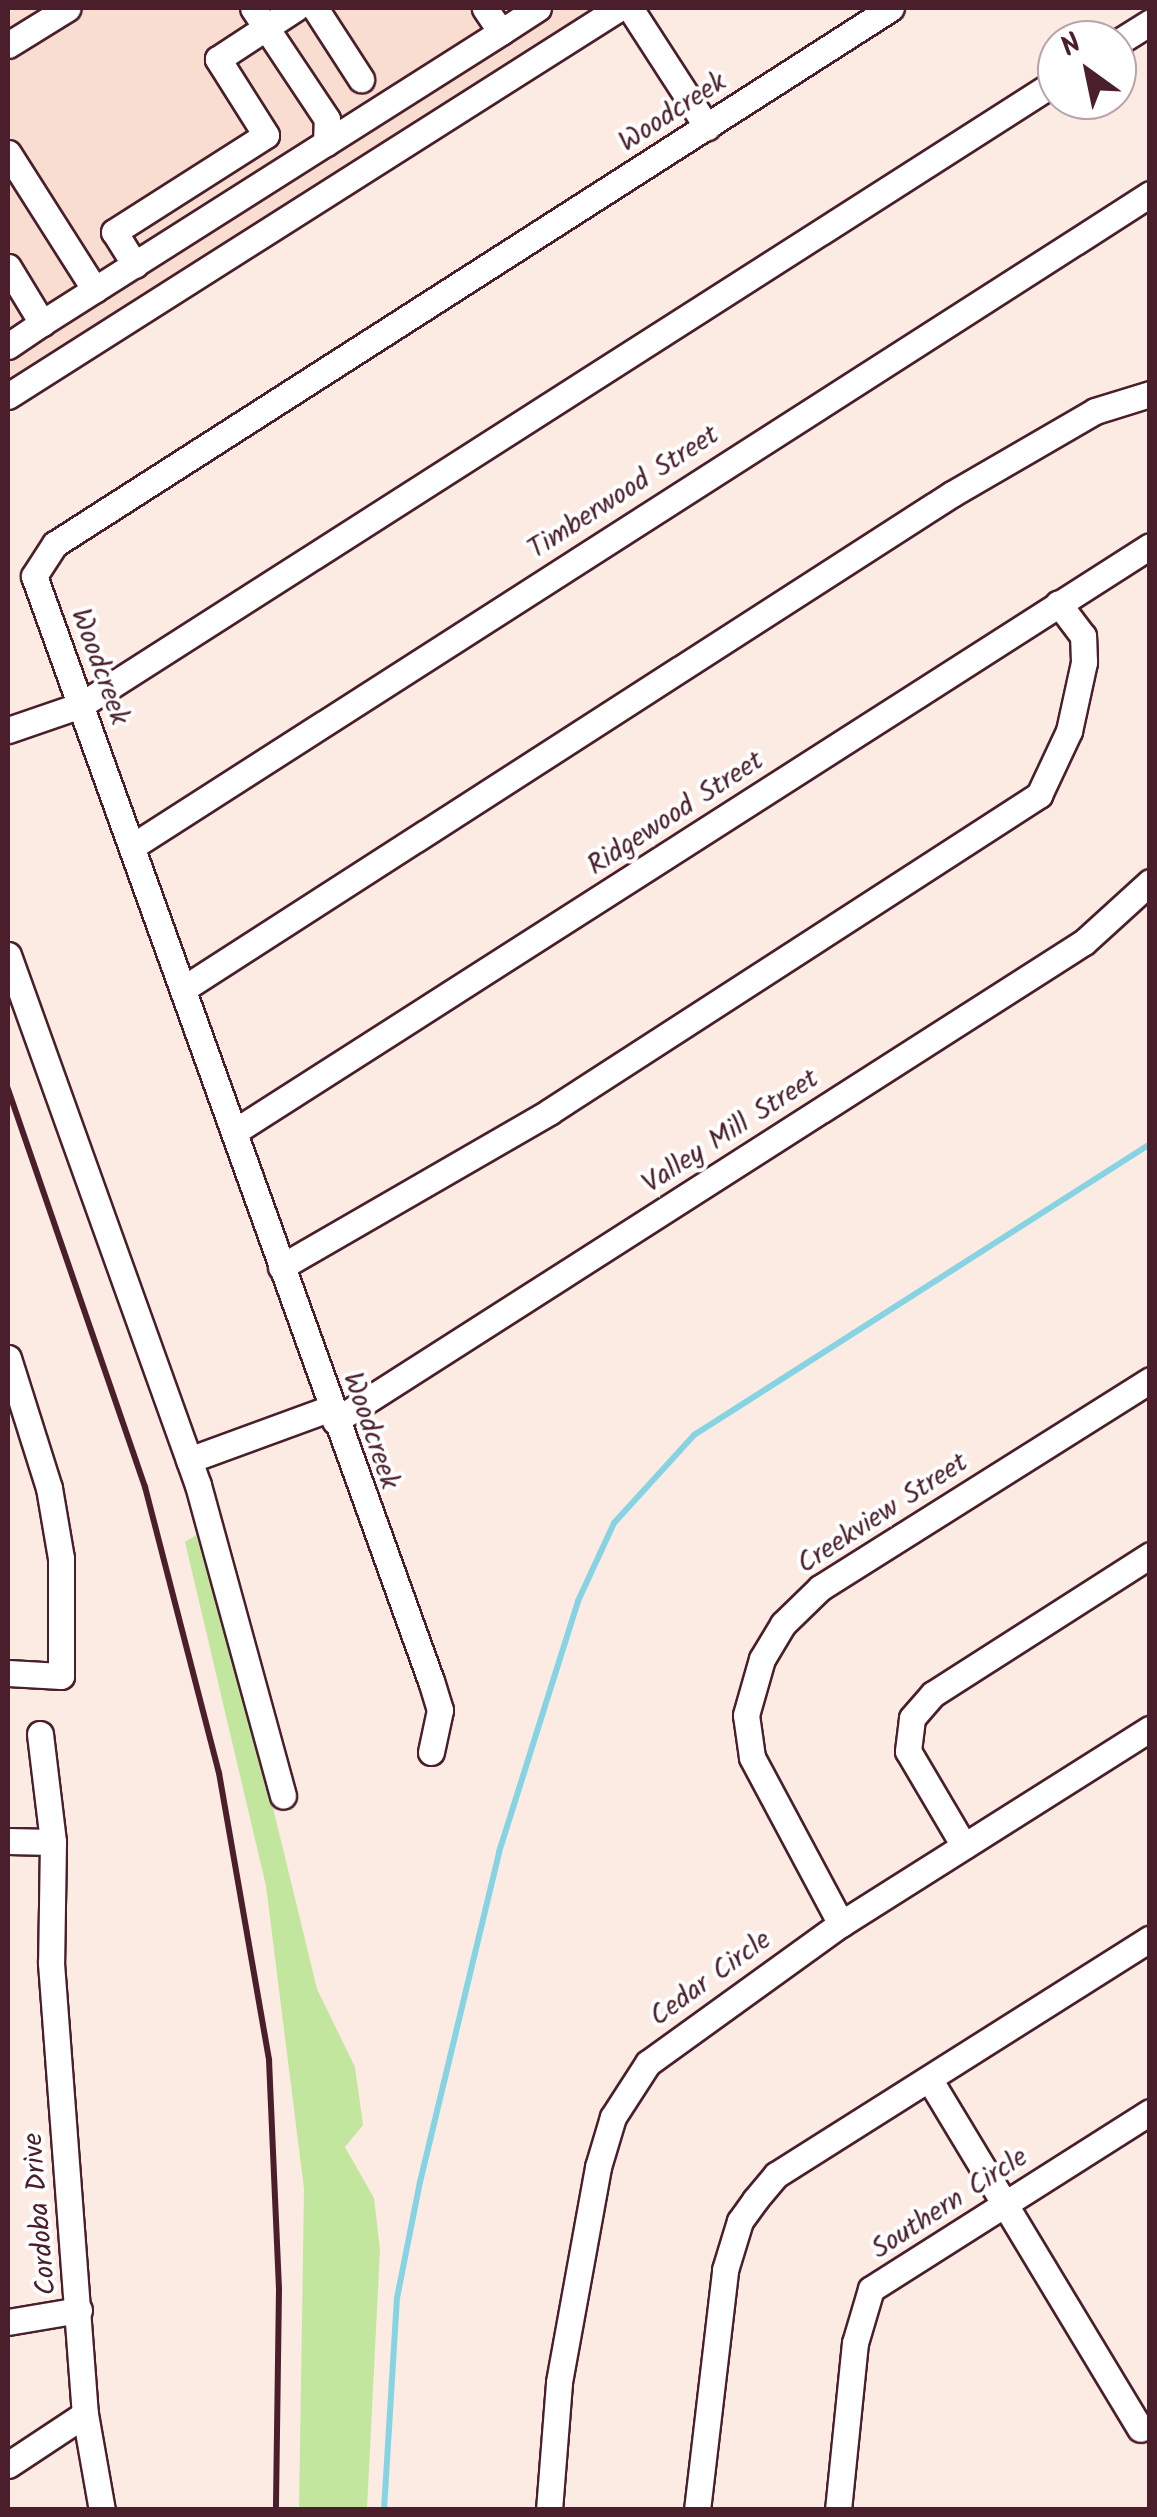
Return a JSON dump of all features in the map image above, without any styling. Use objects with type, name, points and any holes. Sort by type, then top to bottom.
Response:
[{"type":"street","points":[[8,45],[68,8]]},
{"type":"street","points":[[287,168],[218,59],[260,17],[296,8]]},
{"type":"street","points":[[315,8],[361,79]]},
{"type":"street","points":[[485,8],[501,32]]},
{"type":"street","points":[[8,346],[538,8]]},
{"type":"street","points":[[8,396],[619,8]]},
{"type":"street","points":[[630,8],[707,127]]},
{"type":"street","name":"Woodcreek","points":[[431,1752],[440,1710],[34,576],[55,544],[891,8]]},
{"type":"street","points":[[260,17],[327,119],[326,143]]},
{"type":"street","points":[[8,730],[81,705],[1037,94]]},
{"type":"street","points":[[135,265],[114,232],[266,134]]},
{"type":"street","points":[[8,152],[95,290]]},
{"type":"street","name":"Timberwood Street","points":[[133,846],[1150,194]]},
{"type":"street","points":[[8,268],[42,323]]},
{"type":"street","points":[[183,988],[952,494],[1095,412],[1150,394]]},
{"type":"street","name":"Ridgewood Street","points":[[234,1132],[1150,546]]},
{"type":"street","points":[[281,1266],[548,1112],[1039,796],[1069,731],[1084,662],[1083,636],[1058,603]]},
{"type":"street","name":"Valley Mill Street","points":[[190,1460],[333,1414],[1084,942],[1150,882]]},
{"type":"street","points":[[8,955],[190,1460],[231,1590],[283,1796]]},
{"type":"street","points":[[8,1358],[50,1488],[60,1558],[61,1676],[8,1674]]},
{"type":"street","name":"Creekview Street","points":[[841,1924],[752,1757],[748,1701],[762,1659],[783,1624],[820,1588],[1150,1380]]},
{"type":"street","points":[[964,1846],[908,1751],[912,1718],[933,1694],[1150,1555]]},
{"type":"street","name":"Cedar Circle","points":[[549,2510],[576,2270],[613,2117],[648,2063],[683,2033],[841,1924],[1150,1729]]},
{"type":"street","name":"Cordoba Drive","points":[[40,1734],[54,1842],[51,1963],[85,2414],[102,2510]]},
{"type":"street","points":[[8,1841],[54,1842]]},
{"type":"street","points":[[697,2510],[725,2270],[740,2221],[776,2174],[931,2082],[1150,1939]]},
{"type":"street","points":[[931,2082],[1002,2206],[1140,2429]]},
{"type":"street","name":"Southern Circle","points":[[838,2510],[865,2300],[871,2289],[1150,2112]]},
{"type":"street","points":[[8,2322],[79,2310]]},
{"type":"street","points":[[8,2465],[85,2414]]},
{"type":"shaded area","points":[[17,8],[600,8],[8,386],[8,14]]},
{"type":"green space","points":[[196,1535],[258,1746],[317,1989],[355,2067],[363,2125],[345,2147],[374,2198],[380,2250],[367,2509],[299,2509],[304,2189],[266,1886],[185,1542]]},
{"type":"waterway","points":[[384,2510],[397,2298],[420,2182],[499,1852],[578,1601],[614,1523],[694,1435],[1150,1144]]},
{"type":"railway","points":[[8,1089],[145,1487],[219,1773],[269,2060],[279,2289],[276,2510]]}]
